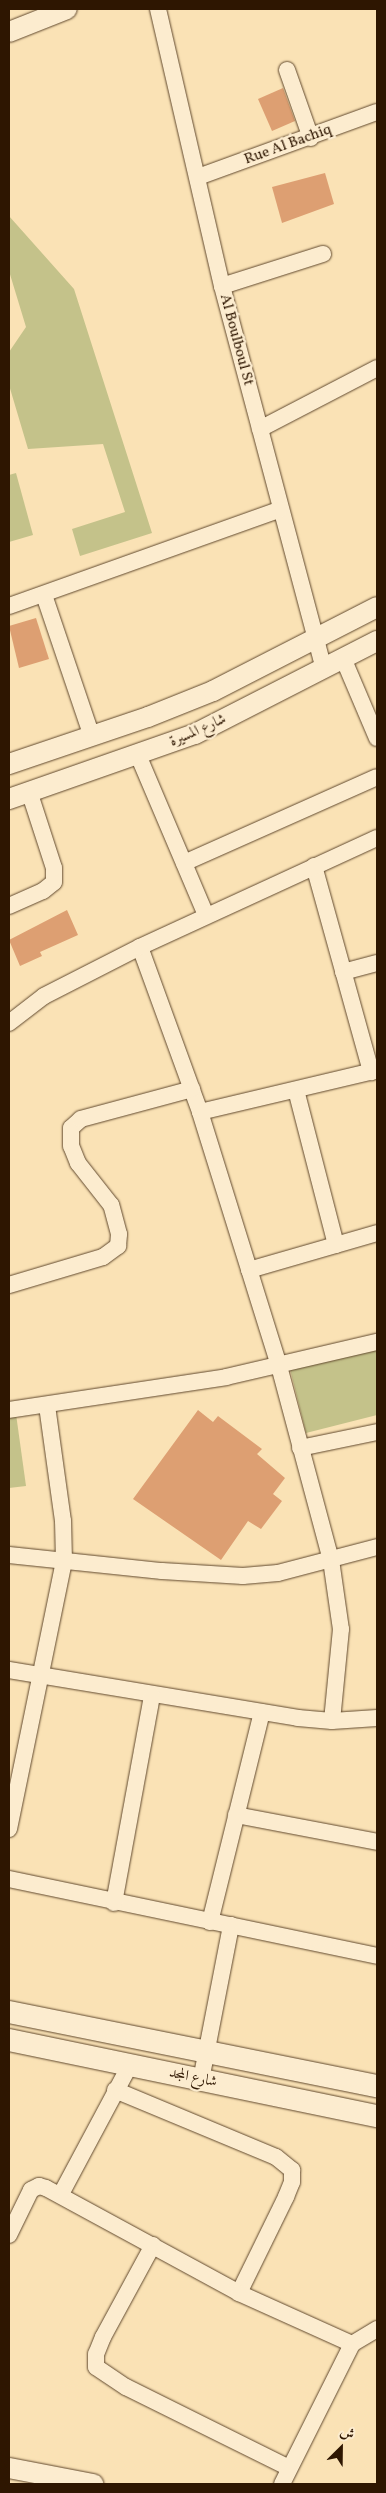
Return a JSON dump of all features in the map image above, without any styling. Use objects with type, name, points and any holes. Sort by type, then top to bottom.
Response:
[{"type":"main road","name":"شارع المجد","points":[[9,2012],[377,2086]]},
{"type":"main road","name":"شارع المجد","points":[[9,2040],[377,2116]]},
{"type":"street","points":[[9,32],[67,9]]},
{"type":"street","name":"Al Boulboul St","points":[[158,9],[222,286],[260,429],[279,510],[314,641],[324,669]]},
{"type":"street","points":[[286,70],[311,138]]},
{"type":"street","name":"Rue Al Bachiq","points":[[198,177],[311,138],[377,112]]},
{"type":"street","points":[[222,286],[323,254]]},
{"type":"street","points":[[260,429],[377,368]]},
{"type":"street","points":[[9,606],[279,510]]},
{"type":"street","points":[[44,595],[92,737]]},
{"type":"street","name":"شارع المسيرة","points":[[9,764],[92,737],[212,691],[314,641],[377,607]]},
{"type":"street","name":"شارع المسيرة","points":[[9,799],[30,794],[195,734],[377,641]]},
{"type":"street","points":[[343,658],[376,730]]},
{"type":"street","points":[[138,755],[206,915]]},
{"type":"street","points":[[184,863],[377,777]]},
{"type":"street","points":[[9,906],[43,891],[54,882],[54,868],[30,794]]},
{"type":"street","points":[[9,1023],[44,996],[140,947],[377,838]]},
{"type":"street","points":[[200,1112],[374,1071],[343,972],[314,866]]},
{"type":"street","points":[[140,947],[200,1112],[279,1366],[331,1560],[341,1629],[332,1721]]},
{"type":"street","points":[[343,972],[377,963]]},
{"type":"street","points":[[9,1285],[103,1257],[118,1246],[119,1234],[111,1205],[78,1163],[71,1146],[71,1128],[81,1119],[192,1089]]},
{"type":"street","points":[[296,1090],[336,1245]]},
{"type":"street","points":[[249,1270],[377,1233]]},
{"type":"street","points":[[9,1410],[279,1366],[377,1342]]},
{"type":"street","points":[[9,1828],[64,1561],[63,1521],[47,1405]]},
{"type":"street","points":[[300,1448],[377,1432]]},
{"type":"street","points":[[9,1555],[243,1576],[278,1573],[377,1547]]},
{"type":"street","points":[[9,1670],[262,1712],[332,1721],[377,1718]]},
{"type":"street","points":[[114,1903],[152,1695]]},
{"type":"street","points":[[210,1922],[262,1712]]},
{"type":"street","points":[[236,1815],[377,1842]]},
{"type":"street","points":[[9,1879],[114,1903],[231,1925],[377,1956]]},
{"type":"street","points":[[201,2080],[231,1925]]},
{"type":"street","points":[[61,2194],[130,2065]]},
{"type":"street","points":[[115,2090],[276,2157],[292,2170],[292,2182],[286,2197],[239,2293]]},
{"type":"street","points":[[9,2236],[31,2190],[39,2186],[61,2194],[239,2293],[352,2344]]},
{"type":"street","points":[[153,2245],[103,2337],[96,2354],[96,2367],[126,2387],[289,2468]]},
{"type":"street","points":[[282,2484],[352,2344],[377,2329]]},
{"type":"street","points":[[9,2468],[93,2484]]},
{"type":"shaded area","points":[[9,216],[74,289],[152,533],[80,556],[72,529],[125,512],[103,444],[28,449],[9,385],[9,352],[26,327],[9,271]]},
{"type":"shaded area","points":[[16,473],[33,535],[9,542],[9,475]]},
{"type":"shaded area","points":[[377,1347],[377,1415],[306,1433],[290,1369]]},
{"type":"shaded area","points":[[16,1414],[26,1486],[9,1488],[9,1415]]},
{"type":"building","points":[[283,88],[295,121],[272,131],[258,99]]},
{"type":"building","points":[[325,173],[334,204],[282,223],[272,187]]},
{"type":"building","points":[[36,618],[49,659],[19,668],[9,626]]},
{"type":"building","points":[[67,910],[78,935],[40,952],[42,956],[20,966],[9,940]]},
{"type":"building","points":[[198,1410],[213,1422],[218,1416],[262,1449],[257,1454],[285,1478],[273,1494],[282,1501],[261,1529],[248,1521],[221,1560],[133,1499]]}]
